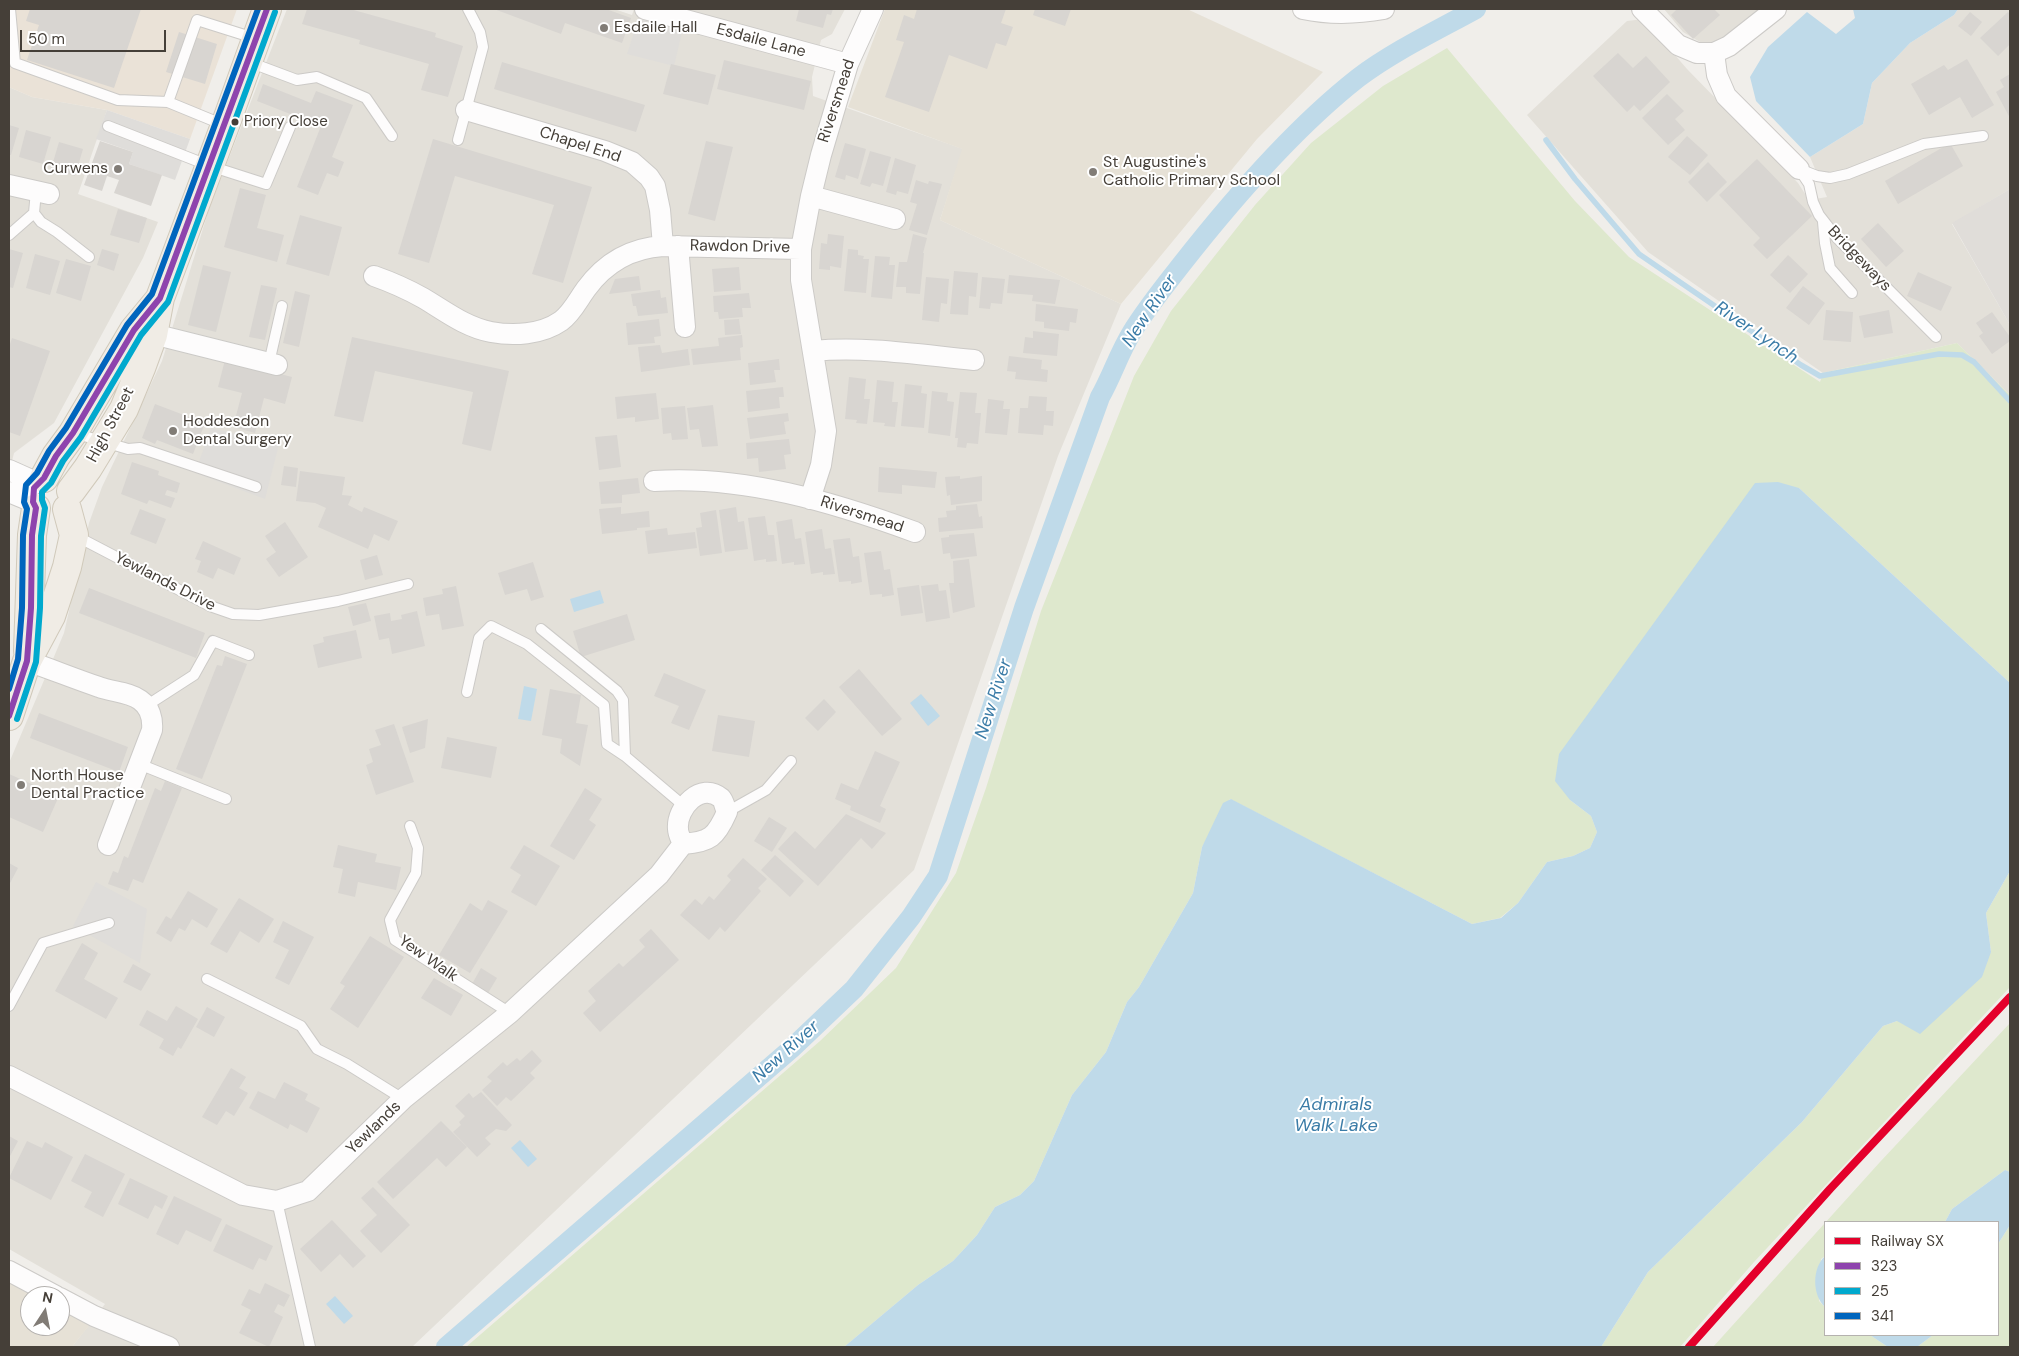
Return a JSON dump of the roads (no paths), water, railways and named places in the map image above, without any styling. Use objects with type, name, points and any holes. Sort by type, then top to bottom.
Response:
[{"type":"main road","name":"High Street","points":[[27,660],[31,608],[32,535],[38,493],[56,456],[144,332],[160,298],[267,9]]},
{"type":"main road","name":"High Street","points":[[9,716],[27,660],[51,616],[67,567],[71,512],[104,442],[124,409],[144,332]]},
{"type":"main road","points":[[51,476],[59,478],[68,484],[71,512],[51,516],[43,514],[38,493],[51,476]]},
{"type":"street","name":"Esdaile Lane","points":[[645,9],[848,64]]},
{"type":"street","name":"Riversmead","points":[[810,499],[821,465],[826,430],[801,280],[802,248],[820,155],[848,64],[873,9]]},
{"type":"street","points":[[1303,9],[1330,14],[1348,14],[1384,9]]},
{"type":"street","points":[[1642,9],[1678,46],[1697,53],[1714,52],[1729,46],[1776,9]]},
{"type":"street","points":[[1714,52],[1717,75],[1726,96],[1799,169]]},
{"type":"street","name":"Chapel End","points":[[466,110],[605,151],[632,162],[649,177],[655,186],[660,215],[670,246]]},
{"type":"street","points":[[9,185],[42,192]]},
{"type":"street","points":[[811,196],[896,219]]},
{"type":"street","name":"Rawdon Drive","points":[[670,246],[685,327]]},
{"type":"street","name":"Rawdon Drive","points":[[374,276],[411,292],[475,328],[516,334],[531,333],[560,322],[596,276],[617,259],[645,247],[802,248]]},
{"type":"street","points":[[144,332],[273,364]]},
{"type":"street","points":[[813,351],[878,351],[974,360]]},
{"type":"street","points":[[9,470],[38,493]]},
{"type":"street","name":"Riversmead","points":[[654,481],[688,480],[757,488],[810,499],[915,532]]},
{"type":"street","points":[[9,492],[38,493]]},
{"type":"street","points":[[27,660],[101,688],[132,696],[146,706],[152,721],[152,730],[108,845]]},
{"type":"street","points":[[710,793],[722,799],[727,812],[715,835],[701,842],[683,844],[678,829],[678,820],[684,806],[696,795],[710,793]]},
{"type":"street","name":"Yewlands","points":[[9,1076],[243,1195],[277,1201],[308,1191],[403,1099],[510,1013],[659,875],[683,844]]},
{"type":"street","points":[[9,1271],[37,1286]]},
{"type":"street","points":[[70,1303],[94,1316],[169,1347]]},
{"type":"lane","points":[[10,9],[15,63],[118,100],[168,102],[225,125]]},
{"type":"lane","points":[[458,140],[483,48],[480,32],[468,9]]},
{"type":"lane","points":[[168,102],[197,20],[252,50],[297,80],[317,78],[366,98],[392,136]]},
{"type":"lane","points":[[108,126],[210,166],[266,184],[290,126]]},
{"type":"lane","points":[[1799,169],[1817,176],[1830,178],[1848,174],[1924,144],[1983,136]]},
{"type":"lane","name":"Bridgeways","points":[[1799,169],[1808,184],[1813,202],[1824,222],[1837,238],[1936,337]]},
{"type":"lane","points":[[9,235],[34,213],[42,192]]},
{"type":"lane","points":[[34,213],[41,222],[57,232],[88,257]]},
{"type":"lane","points":[[1824,222],[1825,243],[1830,268],[1852,293]]},
{"type":"lane","points":[[273,364],[282,306]]},
{"type":"lane","points":[[73,433],[128,449],[140,448],[256,487]]},
{"type":"lane","name":"Yewlands Drive","points":[[71,512],[210,606],[233,614],[259,616],[338,601],[408,584]]},
{"type":"lane","points":[[467,692],[479,638],[491,626],[527,644],[604,705],[608,744],[684,806]]},
{"type":"lane","points":[[541,629],[617,691],[623,700],[625,756]]},
{"type":"lane","points":[[146,706],[194,675],[213,641],[249,655]]},
{"type":"lane","points":[[727,812],[766,790],[791,761]]},
{"type":"lane","points":[[139,764],[226,799]]},
{"type":"lane","name":"Yew Walk","points":[[410,826],[418,848],[416,873],[390,920],[395,940],[510,1013]]},
{"type":"lane","points":[[9,1006],[43,944],[109,923]]},
{"type":"lane","points":[[207,979],[301,1026],[316,1049],[347,1064],[403,1099]]},
{"type":"lane","points":[[277,1201],[310,1347]]},
{"type":"water","points":[[1853,9],[1958,9],[1954,15],[1910,43],[1872,83],[1863,124],[1810,157],[1756,101],[1750,77],[1768,47],[1807,12],[1836,34],[1855,18]]},
{"type":"water","name":"Admirals Walk Lake","points":[[1778,482],[1799,488],[2010,683],[2010,871],[1986,913],[1991,952],[1982,977],[1920,1034],[1897,1021],[1883,1026],[1802,1122],[1648,1272],[1601,1347],[844,1347],[918,1285],[953,1261],[977,1235],[995,1207],[1020,1195],[1034,1181],[1072,1095],[1106,1052],[1127,1002],[1139,987],[1193,893],[1202,847],[1223,803],[1231,799],[1472,924],[1501,918],[1518,903],[1547,862],[1573,856],[1590,848],[1597,832],[1591,816],[1570,800],[1555,781],[1559,754],[1755,483]]},
{"type":"water","points":[[600,590],[604,603],[574,612],[570,599]]},
{"type":"water","points":[[524,686],[537,689],[531,721],[518,719]]},
{"type":"water","points":[[921,694],[940,716],[928,726],[910,703]]},
{"type":"water","points":[[520,1140],[537,1159],[528,1167],[511,1148]]},
{"type":"water","points":[[2005,1170],[2010,1172],[2010,1225],[1999,1242],[1999,1221],[1946,1221],[1952,1209]]},
{"type":"water","points":[[1824,1257],[1824,1306],[1818,1296],[1815,1282],[1821,1261]]},
{"type":"water","points":[[335,1296],[353,1316],[344,1324],[326,1304]]},
{"type":"water","points":[[1872,1336],[1932,1336],[1917,1347],[1888,1347]]},
{"type":"waterway","name":"New River","points":[[446,1347],[791,1049],[854,989],[911,917],[938,876],[1024,608],[1100,397],[1132,332],[1162,290],[1221,216],[1264,166],[1310,120],[1372,68],[1476,9]]},
{"type":"waterway","name":"River Lynch","points":[[1546,140],[1575,179],[1639,254],[1820,376],[1939,354],[1962,355],[1974,362],[2010,401]]},
{"type":"rail line","name":"SX","points":[[1689,1347],[1830,1189],[2010,997]]},
{"type":"place","name":"Esdaile Hall","points":[[604,28]]},
{"type":"place","name":"Priory Close","points":[[235,122]]},
{"type":"place","name":"Curwens","points":[[118,169]]},
{"type":"place","name":"St Augustine's Catholic Primary School","points":[[1093,172]]},
{"type":"place","name":"Hoddesdon Dental Surgery","points":[[173,431]]},
{"type":"place","name":"North House Dental Practice","points":[[21,785]]}]
